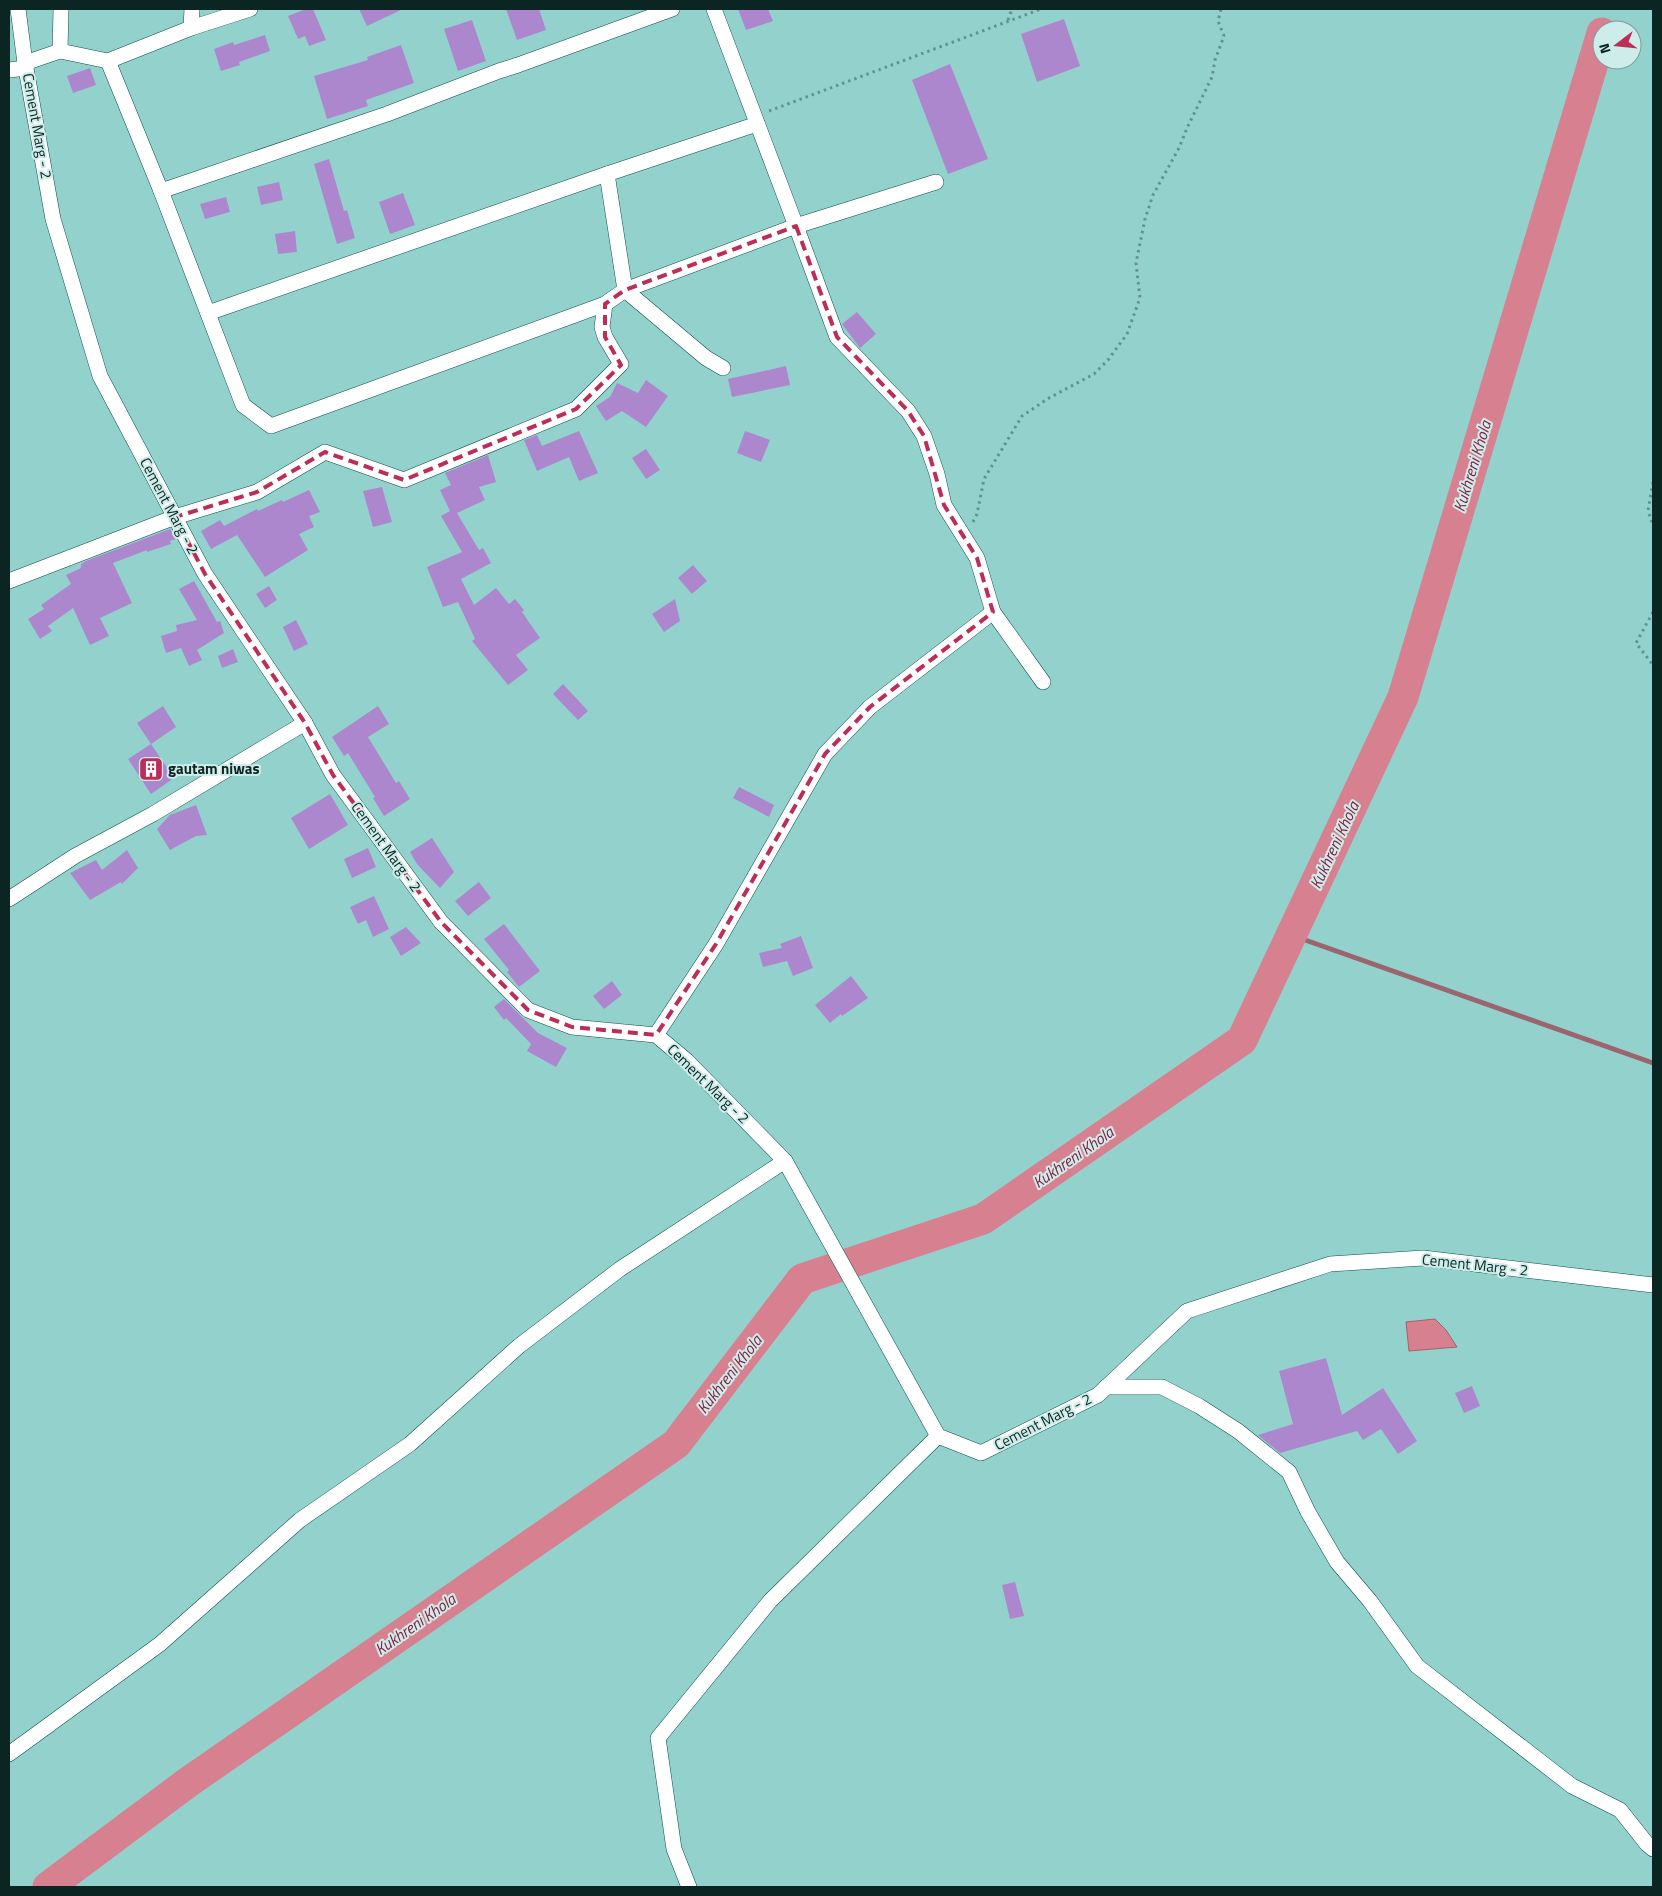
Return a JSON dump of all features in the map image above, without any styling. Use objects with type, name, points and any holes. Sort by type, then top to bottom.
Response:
[{"type":"street","name":"Cement Marg - 2","points":[[18,9],[53,219],[100,376],[205,574],[305,723],[333,775],[442,922],[528,1010],[572,1027],[656,1034],[687,1061],[785,1161],[938,1436],[981,1454],[1098,1395],[1187,1311],[1330,1264],[1423,1258],[1653,1285]]},
{"type":"street","points":[[60,52],[61,9]]},
{"type":"street","points":[[191,28],[192,9]]},
{"type":"street","points":[[9,70],[60,52],[108,61],[191,28],[250,9]]},
{"type":"street","points":[[161,191],[387,114],[499,71],[672,9]]},
{"type":"street","points":[[714,9],[837,337],[908,411],[924,436],[937,474],[944,504],[977,558],[993,612],[1043,682]]},
{"type":"street","points":[[108,61],[161,191],[242,406],[271,426],[605,304],[625,290],[796,226],[936,182]]},
{"type":"street","points":[[208,313],[756,120]]},
{"type":"street","points":[[607,174],[625,290],[706,358],[723,368]]},
{"type":"street","points":[[9,581],[175,517],[257,492],[325,452],[404,480],[576,408],[621,364],[602,327],[605,304]]},
{"type":"street","points":[[656,1034],[716,944],[825,754],[870,707],[993,612]]},
{"type":"street","points":[[9,899],[75,856],[153,814],[305,723]]},
{"type":"street","points":[[9,1754],[160,1644],[300,1520],[410,1444],[519,1346],[596,1287],[620,1269],[785,1161]]},
{"type":"street","points":[[1106,1387],[1162,1387],[1199,1406],[1238,1431],[1289,1472],[1308,1512],[1337,1562],[1370,1601],[1417,1666],[1572,1786],[1620,1810],[1653,1849]]},
{"type":"street","points":[[689,1887],[674,1850],[658,1738],[770,1601],[938,1436]]},
{"type":"path","points":[[1008,21],[1012,9]]},
{"type":"path","points":[[756,120],[1040,9]]},
{"type":"path","points":[[965,539],[977,514],[984,479],[1022,416],[1049,398],[1094,374],[1108,360],[1127,334],[1140,298],[1136,263],[1145,219],[1153,195],[1179,148],[1212,78],[1215,60],[1224,36],[1218,21],[1220,9]]},
{"type":"path","points":[[1653,482],[1648,511],[1653,525]]},
{"type":"path","points":[[1653,612],[1636,643],[1653,665]]},
{"type":"highlighted area","points":[[796,226],[837,337],[908,411],[924,436],[944,505],[977,558],[993,612],[870,707],[825,754],[716,944],[656,1035],[572,1027],[528,1010],[441,922],[333,775],[305,723],[205,574],[175,517],[257,492],[325,452],[404,480],[576,409],[621,365],[605,337],[605,304],[625,290]]},
{"type":"shaded area","points":[[1435,1319],[1446,1330],[1457,1347],[1409,1351],[1406,1322]]},
{"type":"building","points":[[306,9],[313,9],[326,40],[309,46],[305,36],[298,39],[288,16]]},
{"type":"building","points":[[359,9],[403,9],[367,26]]},
{"type":"building","points":[[506,9],[539,9],[546,30],[517,40]]},
{"type":"building","points":[[738,9],[768,9],[773,21],[746,30]]},
{"type":"building","points":[[1064,19],[1080,66],[1037,82],[1021,34]]},
{"type":"building","points":[[472,20],[486,61],[458,71],[444,29]]},
{"type":"building","points":[[265,35],[270,51],[239,62],[240,65],[221,71],[214,49],[233,42],[234,45]]},
{"type":"building","points":[[401,45],[414,83],[366,100],[368,106],[327,119],[314,76],[368,60],[367,57]]},
{"type":"building","points":[[950,64],[988,159],[948,174],[912,80]]},
{"type":"building","points":[[90,68],[96,85],[73,93],[67,76]]},
{"type":"building","points":[[329,159],[344,211],[347,210],[355,238],[337,244],[314,164]]},
{"type":"building","points":[[279,182],[283,200],[261,205],[257,187]]},
{"type":"building","points":[[403,193],[415,225],[390,234],[379,202]]},
{"type":"building","points":[[226,197],[230,212],[205,219],[200,204]]},
{"type":"building","points":[[295,231],[297,252],[278,254],[275,234]]},
{"type":"building","points":[[857,312],[876,334],[860,348],[842,324]]},
{"type":"building","points":[[786,366],[790,385],[732,397],[728,379]]},
{"type":"building","points":[[646,380],[668,396],[646,427],[622,411],[606,421],[596,406],[610,397],[617,383],[638,393]]},
{"type":"building","points":[[579,431],[598,473],[579,481],[569,457],[537,471],[524,440],[537,435],[542,446]]},
{"type":"building","points":[[745,431],[770,440],[761,462],[737,453]]},
{"type":"building","points":[[646,449],[660,470],[646,479],[632,458]]},
{"type":"building","points":[[488,455],[496,482],[479,487],[485,500],[457,513],[479,550],[483,548],[491,563],[461,579],[474,605],[496,588],[509,604],[515,599],[524,610],[522,612],[540,638],[516,655],[528,670],[508,685],[472,641],[475,639],[458,602],[443,607],[427,567],[462,552],[441,516],[450,511],[440,490],[451,485],[445,473]]},
{"type":"building","points":[[382,487],[392,522],[373,527],[363,491]]},
{"type":"building","points":[[309,490],[320,512],[309,516],[314,527],[299,534],[308,550],[265,577],[237,535],[211,549],[201,531],[220,520],[224,526],[257,509],[258,511],[282,500],[283,502]]},
{"type":"building","points":[[170,529],[176,539],[170,541],[171,544],[147,552],[147,550],[113,563],[132,603],[100,618],[109,636],[90,645],[73,608],[48,626],[52,631],[40,639],[28,619],[44,609],[41,605],[71,584],[66,575],[81,568],[81,564],[86,561]]},
{"type":"building","points":[[693,565],[707,581],[692,594],[678,578]]},
{"type":"building","points":[[194,581],[217,622],[220,621],[224,633],[197,650],[202,660],[189,666],[181,648],[166,653],[161,636],[177,631],[176,625],[197,620],[179,589]]},
{"type":"building","points":[[269,586],[277,600],[265,608],[256,594]]},
{"type":"building","points":[[675,599],[680,621],[664,632],[652,614]]},
{"type":"building","points":[[296,620],[308,644],[294,651],[283,627]]},
{"type":"building","points":[[233,649],[238,662],[222,668],[218,656]]},
{"type":"building","points":[[563,684],[588,711],[578,720],[553,694]]},
{"type":"building","points":[[163,706],[176,727],[151,744],[137,723]]},
{"type":"building","points":[[378,706],[389,724],[368,737],[396,783],[399,781],[410,799],[384,816],[373,798],[375,797],[348,753],[344,756],[332,737]]},
{"type":"building","name":"gautam niwas","points":[[151,744],[174,778],[151,794],[128,759]]},
{"type":"building","points":[[739,787],[774,805],[769,817],[733,798]]},
{"type":"building","points":[[330,794],[348,825],[309,849],[291,818]]},
{"type":"building","points":[[196,805],[207,835],[196,836],[170,850],[157,829],[170,815]]},
{"type":"building","points":[[432,838],[454,872],[440,888],[417,864],[410,852]]},
{"type":"building","points":[[368,848],[376,867],[352,878],[344,859]]},
{"type":"building","points":[[127,850],[138,868],[122,884],[121,882],[90,900],[70,873],[96,860],[102,870]]},
{"type":"building","points":[[479,882],[491,898],[468,916],[455,901]]},
{"type":"building","points":[[374,896],[389,929],[373,937],[366,920],[358,924],[350,907]]},
{"type":"building","points":[[504,924],[540,971],[519,987],[507,972],[509,970],[484,939]]},
{"type":"building","points":[[406,927],[421,943],[401,956],[390,937]]},
{"type":"building","points":[[801,936],[813,968],[793,976],[787,961],[763,967],[759,953],[782,948],[780,944]]},
{"type":"building","points":[[851,976],[868,998],[830,1023],[815,1005]]},
{"type":"building","points":[[612,981],[622,995],[604,1009],[593,996]]},
{"type":"building","points":[[504,999],[538,1033],[567,1048],[556,1067],[527,1051],[531,1044],[506,1018],[504,1020],[494,1007]]},
{"type":"building","points":[[1326,1358],[1342,1415],[1383,1388],[1417,1441],[1398,1454],[1381,1429],[1363,1440],[1357,1431],[1280,1453],[1258,1435],[1293,1424],[1279,1371]]},
{"type":"building","points":[[1472,1386],[1480,1406],[1464,1413],[1455,1393]]},
{"type":"building","points":[[1015,1582],[1024,1616],[1010,1619],[1002,1585]]},
{"type":"waterway","name":"Kukhreni Khola","points":[[48,1887],[187,1783],[676,1444],[802,1279],[983,1219],[1242,1040],[1403,697],[1592,66]]},
{"type":"waterway","points":[[1291,935],[1653,1063]]},
{"type":"place","name":"gautam niwas","points":[[151,769]]}]
